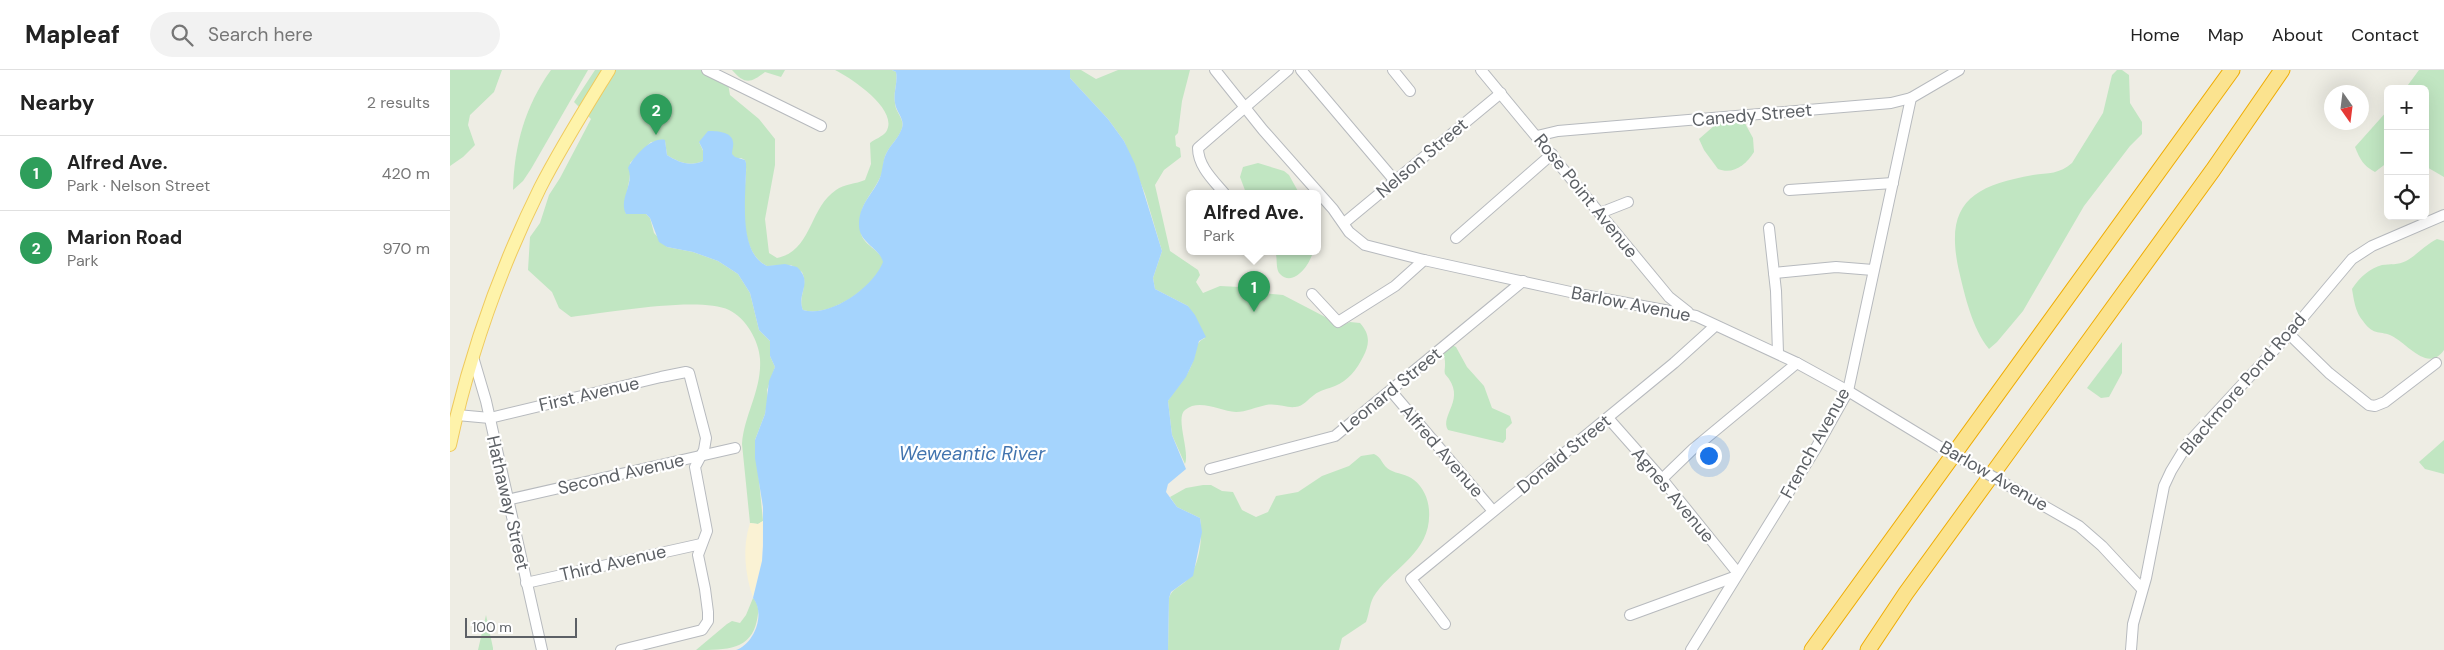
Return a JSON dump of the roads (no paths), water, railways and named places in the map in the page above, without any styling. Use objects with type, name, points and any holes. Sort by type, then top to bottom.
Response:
[{"type":"highway","points":[[1812,650],[2232,70]]},
{"type":"highway","points":[[1868,650],[1906,593],[2213,170],[2282,70]]},
{"type":"main road","points":[[450,445],[473,357],[501,276],[536,196],[559,152],[609,70]]},
{"type":"street","points":[[707,70],[821,126]]},
{"type":"street","name":"Barlow Avenue","points":[[1215,70],[1316,190]]},
{"type":"street","points":[[1222,190],[1203,167],[1198,156],[1198,148],[1288,70]]},
{"type":"street","points":[[1301,70],[1395,181]]},
{"type":"street","points":[[1393,70],[1410,91]]},
{"type":"street","name":"Rose Point Avenue","points":[[1481,70],[1669,297],[1681,309],[1696,316]]},
{"type":"street","name":"Canedy Street","points":[[1537,136],[1558,131],[1891,103],[1911,98],[1959,70]]},
{"type":"street","name":"Nelson Street","points":[[1344,223],[1501,93]]},
{"type":"street","name":"French Avenue","points":[[1690,650],[1816,448],[1848,391],[1911,98]]},
{"type":"street","points":[[1456,238],[1552,154]]},
{"type":"street","points":[[1789,190],[1893,183]]},
{"type":"street","name":"Barlow Avenue","points":[[1321,196],[1357,240],[1365,245],[1424,260],[1696,316],[1778,353],[1848,391],[1940,447],[2079,526],[2102,546],[2142,589]]},
{"type":"street","points":[[1600,213],[1628,202]]},
{"type":"street","name":"Blackmore Pond Road","points":[[2131,650],[2133,624],[2164,486],[2178,457],[2216,411],[2289,334],[2352,259],[2372,246],[2444,215]]},
{"type":"street","points":[[1769,228],[1774,273],[1778,353]]},
{"type":"street","points":[[1312,294],[1338,322],[1395,286],[1424,260]]},
{"type":"street","points":[[1774,273],[1836,267],[1873,270]]},
{"type":"street","name":"Leonard Street","points":[[1210,469],[1331,438],[1391,391],[1523,281]]},
{"type":"street","name":"Donald Street","points":[[1445,624],[1411,579],[1608,418],[1715,326]]},
{"type":"street","points":[[2289,334],[2329,373],[2369,405],[2375,406],[2385,402],[2436,363]]},
{"type":"street","name":"Hathaway Street","points":[[473,357],[490,418],[542,650]]},
{"type":"street","points":[[1662,479],[1693,449],[1797,363]]},
{"type":"street","name":"First Avenue","points":[[457,415],[490,418],[661,377],[689,373],[706,438],[700,456]]},
{"type":"street","name":"Alfred Avenue","points":[[1391,391],[1493,511]]},
{"type":"street","name":"Agnes Avenue","points":[[1608,418],[1662,479],[1736,574]]},
{"type":"street","name":"Second Avenue","points":[[507,500],[735,448]]},
{"type":"street","points":[[620,650],[702,630],[706,626],[708,621],[705,589],[698,555],[707,531],[695,467],[700,456]]},
{"type":"street","name":"Third Avenue","points":[[526,583],[701,544]]},
{"type":"street","points":[[1630,615],[1736,574]]},
{"type":"water","name":"Weweantic River","points":[[892,70],[1070,70],[1070,78],[1108,119],[1124,141],[1135,164],[1162,251],[1153,278],[1155,289],[1188,306],[1195,315],[1206,337],[1199,341],[1194,360],[1186,377],[1168,401],[1172,435],[1186,469],[1168,484],[1166,492],[1177,507],[1200,518],[1202,532],[1193,576],[1171,592],[1169,598],[1168,650],[736,650],[748,642],[753,635],[758,620],[757,605],[753,598],[762,561],[763,507],[755,458],[755,440],[765,414],[769,381],[775,367],[770,356],[770,341],[759,330],[750,293],[738,274],[718,261],[693,252],[667,247],[659,242],[650,218],[646,214],[626,214],[624,203],[630,180],[628,168],[638,153],[654,141],[665,140],[667,155],[680,162],[693,164],[703,161],[703,150],[699,142],[708,131],[723,132],[730,136],[733,143],[732,154],[745,160],[746,163],[745,220],[751,248],[757,259],[767,266],[785,264],[797,267],[802,273],[805,283],[801,304],[803,310],[814,311],[838,305],[871,281],[883,262],[878,252],[862,236],[859,225],[861,212],[879,180],[886,154],[899,135],[903,125],[895,99],[896,72]]},
{"type":"place","name":"Marion Road","points":[[656,135]]},
{"type":"place","name":"Alfred Ave.","points":[[1254,312]]}]
